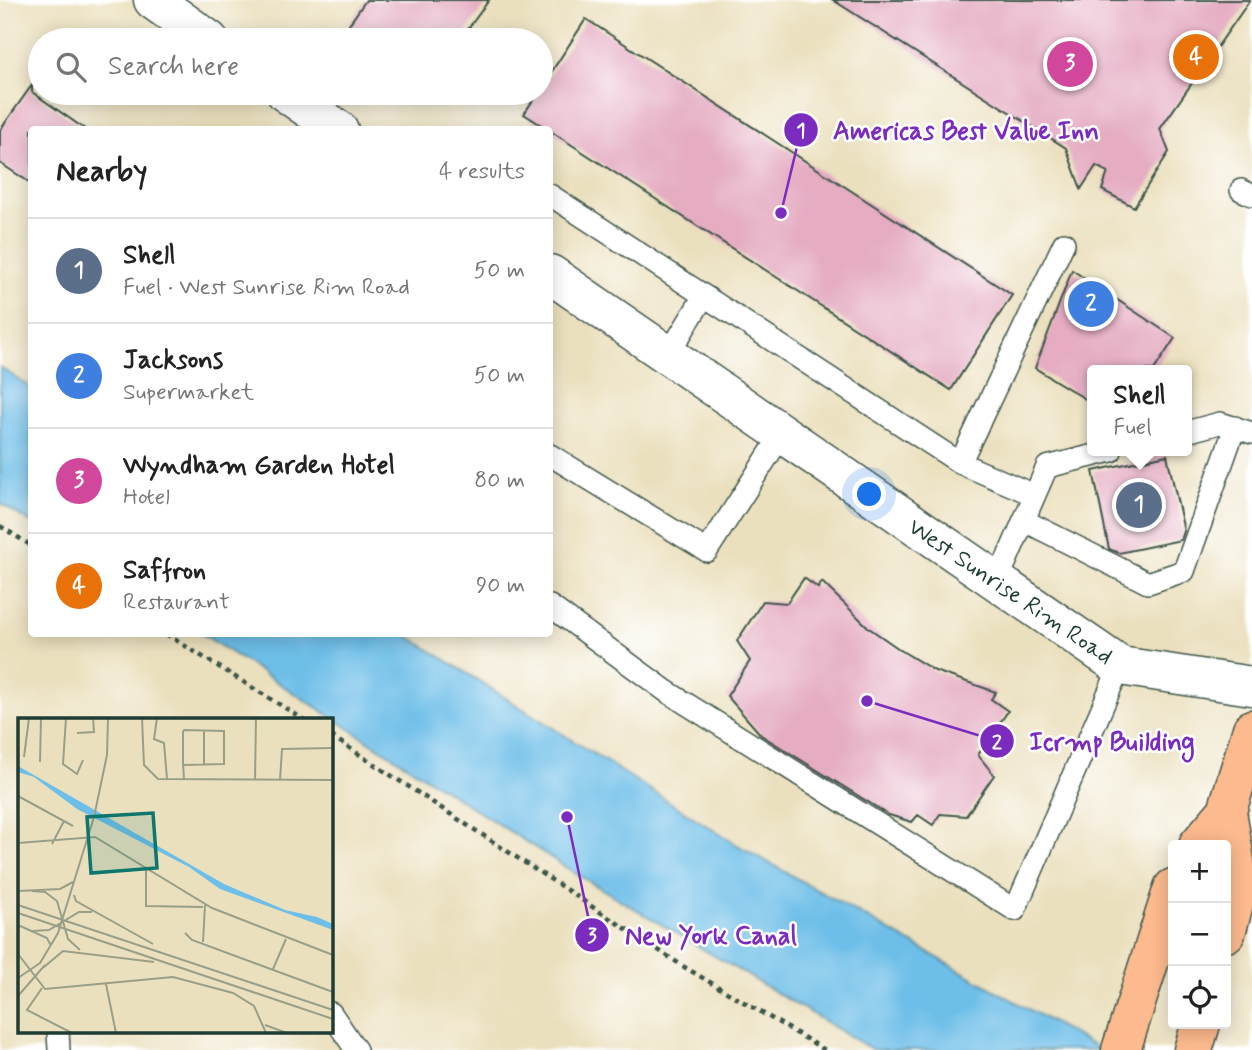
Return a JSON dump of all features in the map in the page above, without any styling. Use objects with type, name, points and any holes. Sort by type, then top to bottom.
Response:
[{"type":"main road","points":[[1202,840],[1227,811],[1252,729]]},
{"type":"main road","points":[[1227,811],[1239,886],[1231,915]]},
{"type":"main road","points":[[1121,1050],[1168,903]]},
{"type":"main road","points":[[1193,1050],[1199,1029]]},
{"type":"street","points":[[153,0],[200,24]]},
{"type":"street","points":[[303,105],[333,126]]},
{"type":"street","name":"West Sunrise Rim Road","points":[[553,276],[1120,666],[1252,686]]},
{"type":"lane","points":[[553,197],[960,463],[1034,495]]},
{"type":"lane","points":[[960,463],[1064,243]]},
{"type":"lane","points":[[668,355],[704,296]]},
{"type":"lane","points":[[1025,521],[1148,583],[1184,571],[1243,430],[1220,423],[1192,430]]},
{"type":"lane","points":[[553,457],[707,551],[782,434]]},
{"type":"lane","points":[[997,582],[1047,467],[1091,456]]},
{"type":"lane","points":[[553,609],[666,691],[1015,910],[1120,666]]},
{"type":"lane","points":[[332,1014],[356,1050]]},
{"type":"lane","points":[[58,1032],[59,1050]]},
{"type":"path","points":[[0,526],[28,544]]},
{"type":"path","points":[[171,637],[301,718]]},
{"type":"path","points":[[332,737],[686,968],[825,1050]]},
{"type":"water","points":[[0,367],[28,386],[28,521],[0,503]]},
{"type":"water","points":[[207,637],[410,637],[734,843],[1101,1050],[873,1050],[573,872]]},
{"type":"building","points":[[366,0],[489,0],[469,28],[348,26]]},
{"type":"building","points":[[833,0],[1250,0],[1160,129],[1169,152],[1134,207],[1102,190],[1108,172],[1096,166],[1081,189],[1066,148]]},
{"type":"building","points":[[586,19],[1012,295],[951,390],[553,133],[553,126],[543,126],[524,114],[530,105],[553,105],[553,70]]},
{"type":"building","points":[[28,91],[28,105],[50,105],[80,126],[28,126],[28,181],[0,163],[0,130]]},
{"type":"building","points":[[1072,270],[1175,338],[1157,365],[1087,365],[1087,400],[1035,368]]},
{"type":"building","points":[[1167,456],[1184,531],[1181,540],[1119,553],[1109,549],[1093,471]]},
{"type":"building","points":[[804,578],[818,588],[822,582],[869,628],[935,671],[996,692],[991,699],[1008,711],[978,755],[994,775],[966,816],[940,814],[933,825],[918,815],[912,822],[889,815],[761,735],[727,696],[750,661],[737,641],[763,601],[787,603]]},
{"type":"place","name":"Saffron","points":[[1196,57]]},
{"type":"place","name":"Wyndham Garden Hotel","points":[[1070,64]]},
{"type":"place","name":"Americas Best Value Inn","points":[[781,213]]},
{"type":"place","name":"Jacksons","points":[[1091,304]]},
{"type":"place","name":"Shell","points":[[1139,505]]},
{"type":"place","name":"Icrmp Building","points":[[867,701]]},
{"type":"place","name":"New York Canal","points":[[567,817]]}]
